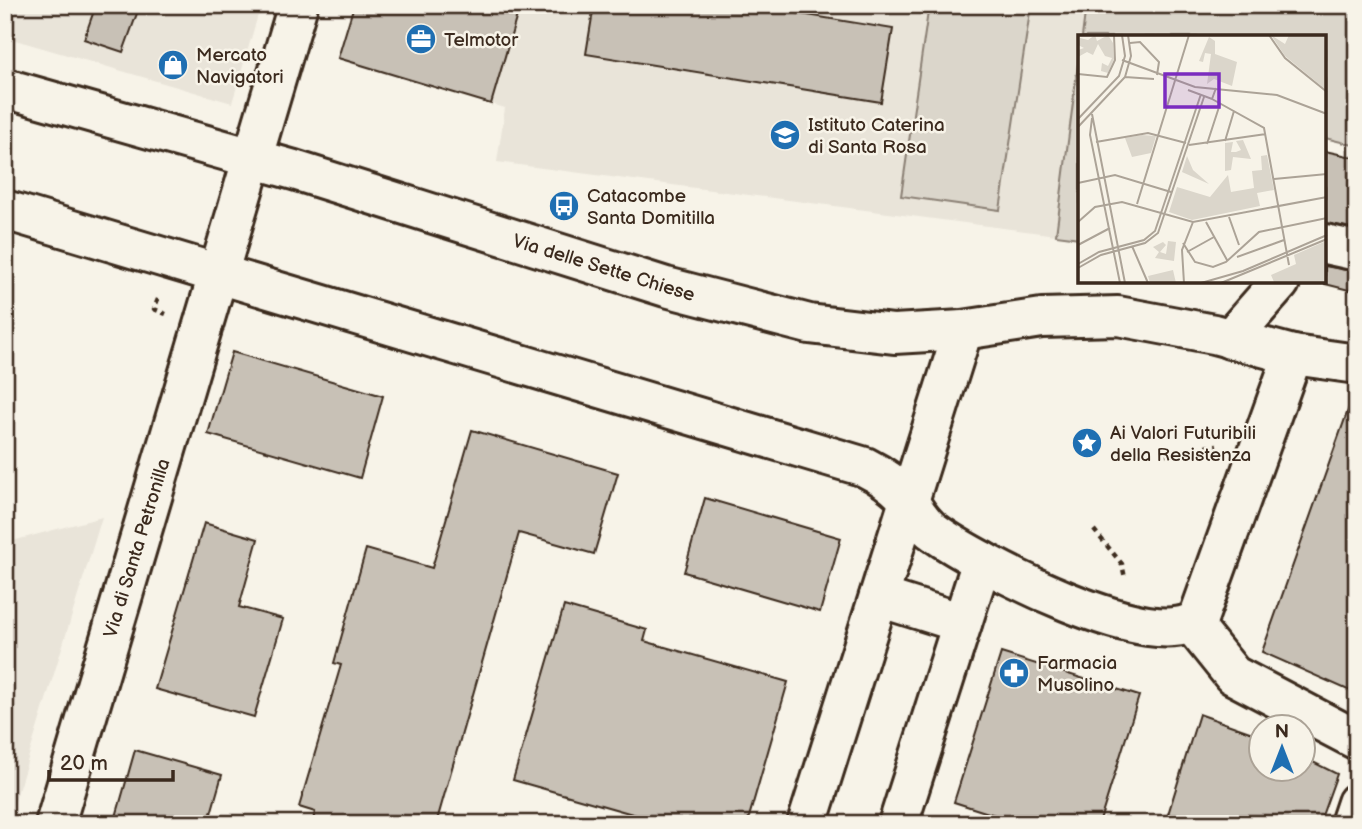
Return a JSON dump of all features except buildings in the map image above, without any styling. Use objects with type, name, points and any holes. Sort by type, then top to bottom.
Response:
[{"type":"main road","points":[[219,273],[298,5]]},
{"type":"main road","name":"Via delle Sette Chiese","points":[[5,88],[253,159],[750,310],[809,324],[874,333],[963,330],[1084,315],[1139,319],[1293,355]]},
{"type":"main road","points":[[5,210],[865,467],[891,483],[932,531],[982,561],[1034,587],[1126,623],[1163,630],[1192,624],[1199,616],[1293,355],[1357,364]]},
{"type":"main road","points":[[1327,244],[1357,251]]},
{"type":"main road","name":"Via di Santa Petronilla","points":[[55,824],[219,273]]},
{"type":"main road","points":[[1230,339],[1278,284]]},
{"type":"main road","points":[[807,824],[963,330]]},
{"type":"main road","points":[[898,824],[982,561]]},
{"type":"main road","points":[[879,597],[962,623]]},
{"type":"main road","points":[[1192,624],[1233,675],[1357,740]]},
{"type":"main road","points":[[1350,824],[1357,803]]},
{"type":"path","points":[[158,299],[154,309],[169,315]]},
{"type":"path","points":[[1166,454],[1218,445]]},
{"type":"path","points":[[1094,530],[1122,564],[1126,584]]},
{"type":"shaded area","name":"Mercato Navigatori","points":[[5,5],[261,5],[232,103],[5,37]]},
{"type":"shaded area","name":"Istituto Caterina di Santa Rosa","points":[[354,5],[1086,5],[1082,35],[1078,35],[1078,66],[1056,235],[497,162],[505,108],[338,58]]},
{"type":"shaded area","points":[[929,5],[1031,5],[1000,210],[901,196]]},
{"type":"shaded area","points":[[1086,5],[1357,5],[1357,146],[1327,138],[1327,35],[1082,35]]},
{"type":"shaded area","points":[[1078,64],[1078,238],[1056,235]]},
{"type":"shaded area","points":[[102,517],[8,824],[5,824],[5,543]]},
{"type":"place","name":"Telmotor","points":[[421,39]]},
{"type":"place","name":"Mercato Navigatori","points":[[173,65]]},
{"type":"place","name":"Istituto Caterina di Santa Rosa","points":[[785,135]]},
{"type":"place","name":"Catacombe Santa Domitilla","points":[[564,206]]},
{"type":"place","name":"Ai Valori Futuribili della Resistenza","points":[[1087,443]]},
{"type":"place","name":"Farmacia Musolino","points":[[1014,673]]}]
